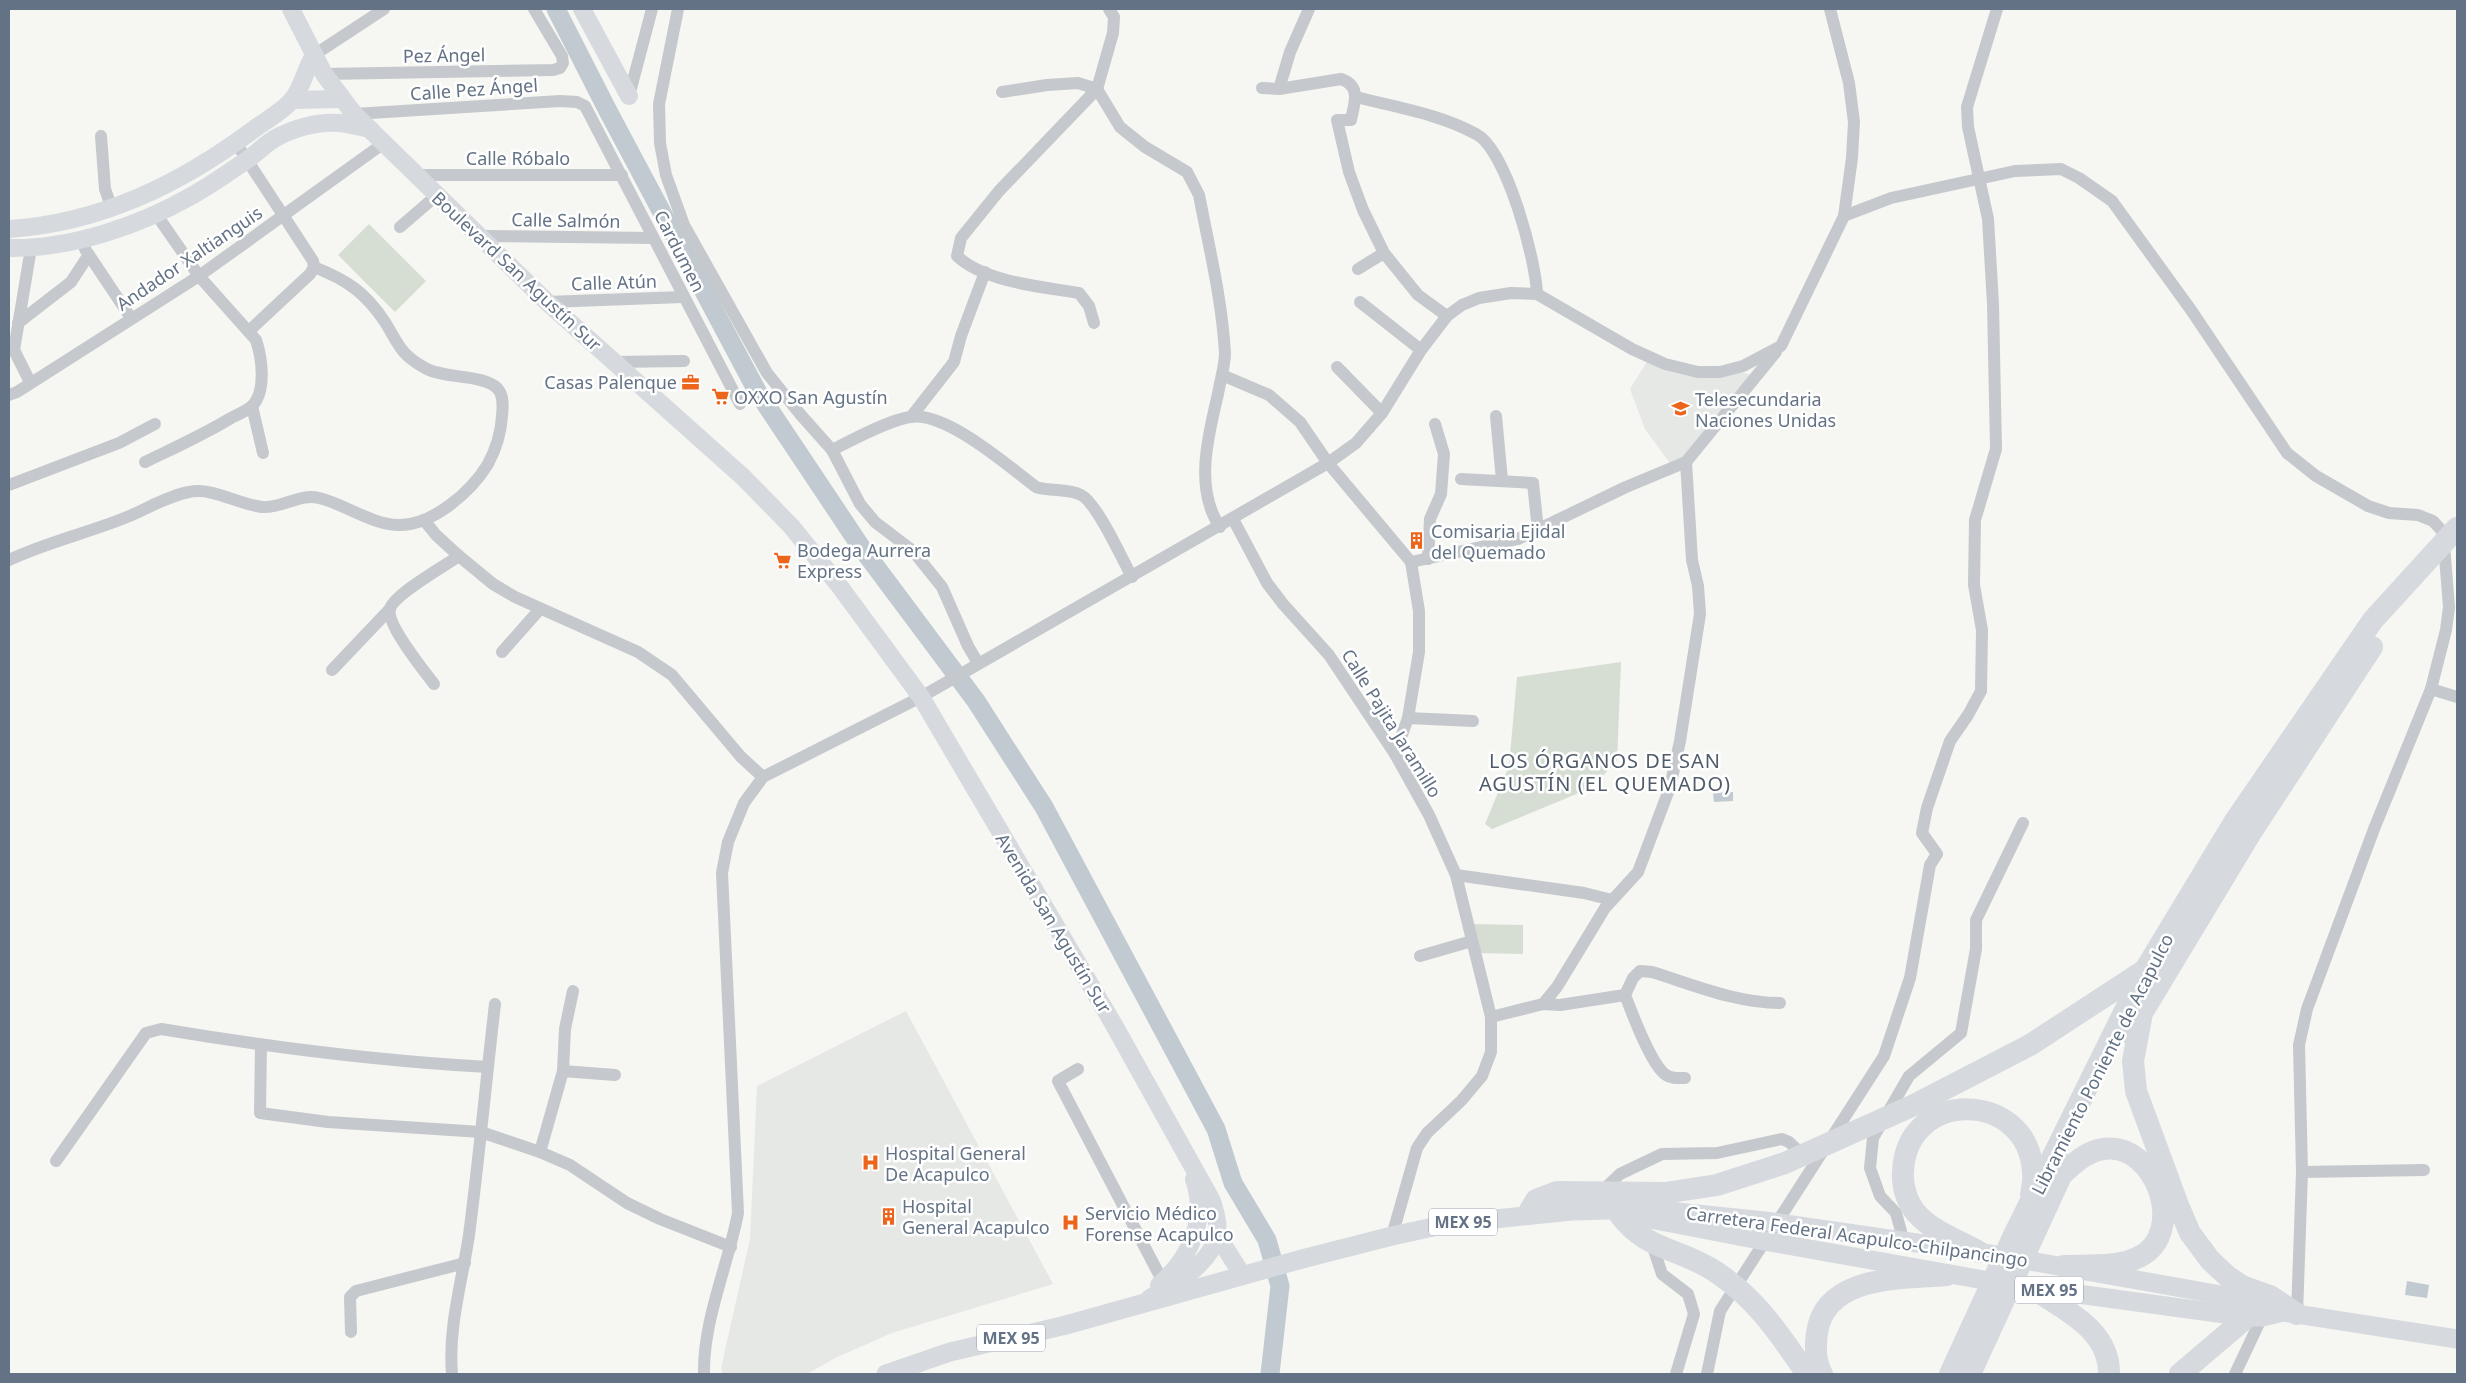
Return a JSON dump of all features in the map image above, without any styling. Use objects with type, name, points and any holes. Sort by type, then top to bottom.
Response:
[{"type":"highway","name":"Libramiento Poniente de Acapulco","points":[[2020,1246],[2030,1206],[2145,970],[2235,821],[2373,620],[2443,571],[2457,528]]},
{"type":"highway","name":"Libramiento Poniente de Acapulco","points":[[1956,1371],[1987,1325],[2020,1246],[2062,1174],[2108,1075],[2143,1009],[2250,834],[2386,626],[2443,571],[2457,548]]},
{"type":"highway","points":[[1528,1214],[1536,1200],[1542,1196],[1557,1192],[1674,1192],[1717,1185],[1784,1163],[1914,1105],[2030,1045],[2145,970]]},
{"type":"highway","points":[[2143,1009],[2134,1061],[2136,1092],[2185,1222],[2203,1252],[2226,1276],[2242,1286],[2270,1296],[2290,1313]]},
{"type":"highway","points":[[1979,1252],[1919,1217],[1907,1198],[1903,1178],[1904,1156],[1915,1132],[1927,1122],[1948,1112],[1965,1109],[1980,1110],[2004,1118],[2019,1133],[2030,1154],[2033,1173],[2030,1206]]},
{"type":"highway","points":[[2062,1174],[2079,1160],[2096,1151],[2111,1148],[2127,1152],[2140,1161],[2150,1174],[2160,1196],[2164,1215],[2164,1226],[2158,1242],[2139,1258],[2121,1263],[2064,1266]]},
{"type":"highway","points":[[1622,1210],[1636,1234],[1652,1244],[1694,1259],[1709,1268],[1752,1301],[1763,1312],[1807,1374]]},
{"type":"highway","points":[[1822,1374],[1815,1348],[1818,1326],[1828,1307],[1844,1292],[1865,1283],[1947,1275]]},
{"type":"highway","points":[[2032,1288],[2096,1334],[2107,1358],[2109,1374]]},
{"type":"highway","points":[[2180,1374],[2255,1317]]},
{"type":"highway","points":[[1982,1374],[1987,1325]]},
{"type":"main road","name":"Boulevard San Agustín Sur","points":[[291,9],[324,74],[354,114],[436,196],[547,302],[743,477],[791,526],[838,584],[921,697]]},
{"type":"main road","points":[[583,9],[629,96]]},
{"type":"main road","points":[[9,229],[54,224],[112,209],[171,183],[202,166],[293,100],[314,55]]},
{"type":"main road","points":[[293,100],[341,99]]},
{"type":"main road","points":[[9,248],[31,248],[81,238],[127,225],[156,214],[194,194],[246,161],[275,138],[318,124],[340,123],[370,129]]},
{"type":"main road","name":"Avenida San Agustín Sur","points":[[921,697],[1114,1025],[1212,1201],[1217,1236]]},
{"type":"main road","name":"Avenida San Agustín Sur","points":[[1138,1306],[1163,1282],[1185,1254],[1196,1235],[1198,1218],[1195,1183],[1183,1151]]},
{"type":"main road","name":"Carretera Federal Acapulco-Chilpancingo","points":[[1250,1274],[1392,1236],[1447,1224],[1528,1214],[1648,1209],[1765,1221],[1979,1252],[2266,1303],[2290,1313]]},
{"type":"main road","name":"Carretera Federal Acapulco-Chilpancingo","points":[[1622,1210],[1644,1218],[1675,1225],[1947,1275],[2255,1317],[2290,1313]]},
{"type":"main road","points":[[1138,1306],[1169,1287],[1198,1265],[1211,1248],[1217,1236],[1250,1274]]},
{"type":"main road","name":"MEX 95","points":[[886,1374],[950,1352],[1138,1306],[1250,1274]]},
{"type":"main road","name":"MEX 95","points":[[2290,1313],[2457,1339]]},
{"type":"street","points":[[314,55],[384,9]]},
{"type":"street","name":"Pez Ángel","points":[[324,74],[553,70],[560,68],[563,63],[562,56],[534,9]]},
{"type":"street","points":[[629,96],[652,9]]},
{"type":"street","points":[[678,9],[659,104],[660,143],[666,175],[684,225],[767,372],[800,414],[832,450],[860,504],[875,522],[913,551],[942,587],[975,665]]},
{"type":"street","points":[[1094,323],[1089,306],[1079,293],[1022,283],[985,272],[957,256],[961,238],[998,191],[1097,90],[1113,34],[1112,13],[1124,9]]},
{"type":"street","points":[[1279,89],[1290,52],[1309,9]]},
{"type":"street","points":[[1411,562],[1503,544],[1538,530],[1626,487],[1686,462],[1780,346],[1844,216],[1852,158],[1854,122],[1849,83],[1830,9]]},
{"type":"street","points":[[1707,1374],[1720,1311],[1812,1165],[1884,1056],[1910,978],[1930,865],[1937,854],[1922,833],[1927,808],[1950,741],[1968,715],[1981,691],[1982,630],[1974,584],[1975,520],[1996,449],[1993,323],[1988,219],[1968,127],[1966,107],[1997,9]]},
{"type":"street","points":[[1262,88],[1279,89],[1341,79],[1349,81],[1354,88],[1356,97],[1351,120],[1337,120],[1348,172],[1363,210],[1384,253],[1418,295],[1447,316]]},
{"type":"street","points":[[1002,92],[1047,85],[1078,83],[1097,90],[1120,127],[1145,147],[1187,172],[1194,181],[1199,195],[1216,286],[1225,354],[1212,420],[1205,470],[1208,500],[1213,517],[1220,527]]},
{"type":"street","points":[[1356,97],[1431,116],[1478,134],[1492,149],[1504,172],[1522,222],[1536,273],[1537,294]]},
{"type":"street","name":"Calle Pez Ángel","points":[[354,114],[560,101],[577,102],[585,106],[591,114]]},
{"type":"street","name":"Cardumen","points":[[591,114],[683,297],[740,404]]},
{"type":"street","points":[[101,136],[105,189],[112,209]]},
{"type":"street","points":[[236,143],[246,161],[310,254],[314,267],[310,274],[249,331]]},
{"type":"street","name":"Andador Xaltianguis","points":[[9,395],[17,392],[199,276],[384,143]]},
{"type":"street","points":[[1844,216],[1891,198],[2015,171],[2061,169],[2080,178],[2112,200],[2191,310],[2287,453],[2316,476],[2368,506],[2389,513],[2418,516],[2433,521],[2443,532],[2443,571],[2449,607],[2446,630],[2431,689],[2374,829],[2307,1009],[2299,1045],[2302,1172],[2290,1313]]},
{"type":"street","name":"Calle Róbalo","points":[[415,175],[622,175]]},
{"type":"street","points":[[400,227],[436,196]]},
{"type":"street","points":[[145,462],[221,424],[252,406],[258,393],[262,375],[260,352],[256,340],[199,276],[156,214]]},
{"type":"street","name":"Calle Salmón","points":[[478,236],[654,238]]},
{"type":"street","points":[[81,238],[88,256],[131,318]]},
{"type":"street","points":[[30,382],[14,350],[31,248]]},
{"type":"street","points":[[1358,269],[1384,253]]},
{"type":"street","points":[[18,323],[71,282],[88,256]]},
{"type":"street","points":[[9,560],[51,542],[86,533],[188,492],[201,491],[264,507],[310,496],[396,525],[424,520],[451,504],[474,482],[488,464],[498,440],[503,405],[501,393],[496,387],[482,382],[428,370],[410,359],[396,344],[384,322],[361,293],[342,278],[314,267]]},
{"type":"street","points":[[832,450],[856,438],[911,416],[954,362],[961,336],[985,272]]},
{"type":"street","points":[[704,1374],[704,1358],[711,1320],[731,1247],[738,1213],[737,1155],[724,960],[722,872],[728,842],[744,804],[763,777],[921,697],[1220,527],[1328,463],[1356,443],[1382,413],[1421,350],[1447,316],[1462,305],[1479,298],[1510,293],[1537,294],[1632,349],[1666,364],[1698,372],[1720,372],[1743,366],[1780,346]]},
{"type":"street","name":"Calle Atún","points":[[547,302],[683,297]]},
{"type":"street","points":[[1360,302],[1421,350]]},
{"type":"street","points":[[613,362],[684,361]]},
{"type":"street","points":[[1337,367],[1382,413]]},
{"type":"street","points":[[1222,375],[1269,395],[1300,422],[1328,463],[1411,562],[1419,611],[1419,652],[1408,718],[1395,754]]},
{"type":"street","points":[[252,406],[263,453]]},
{"type":"street","points":[[911,416],[944,422],[965,435],[1036,487],[1046,490],[1068,490],[1083,496],[1102,522],[1132,577]]},
{"type":"street","points":[[1496,416],[1502,480]]},
{"type":"street","points":[[9,485],[119,443],[155,424]]},
{"type":"street","points":[[1428,559],[1430,519],[1441,494],[1444,454],[1435,424]]},
{"type":"street","points":[[1543,1004],[1557,987],[1612,900],[1632,881],[1638,872],[1668,794],[1680,741],[1700,614],[1698,586],[1691,551],[1686,462]]},
{"type":"street","points":[[1461,479],[1533,482],[1538,530]]},
{"type":"street","name":"Calle Pajita Jaramillo","points":[[1233,519],[1267,583],[1282,604],[1329,656],[1395,754],[1430,815],[1456,874],[1491,1017],[1491,1052],[1482,1076],[1461,1101],[1427,1133],[1417,1148],[1392,1236]]},
{"type":"street","points":[[424,520],[436,535],[459,556],[493,584],[514,598],[638,652],[672,675],[741,757],[763,777]]},
{"type":"street","points":[[332,670],[390,609],[393,603],[421,580],[459,556]]},
{"type":"street","points":[[390,609],[390,617],[403,640],[434,684]]},
{"type":"street","points":[[502,652],[540,609]]},
{"type":"street","points":[[2431,689],[2457,697]]},
{"type":"street","points":[[1408,718],[1473,721]]},
{"type":"street","points":[[1902,1241],[1896,1213],[1880,1196],[1870,1168],[1874,1138],[1909,1076],[1961,1033],[1976,949],[1976,920],[2023,823]]},
{"type":"street","points":[[1456,874],[1584,893],[1612,900]]},
{"type":"street","points":[[1420,956],[1472,941]]},
{"type":"street","points":[[1685,1078],[1673,1078],[1661,1072],[1650,1053],[1624,995],[1632,978],[1640,971],[1652,972],[1732,996],[1763,1003],[1780,1004]]},
{"type":"street","points":[[540,1152],[563,1072],[565,1029],[573,991]]},
{"type":"street","points":[[1491,1017],[1543,1004],[1560,1005],[1624,995]]},
{"type":"street","points":[[452,1374],[450,1355],[481,1132],[495,1004]]},
{"type":"street","points":[[56,1161],[146,1033],[161,1029],[261,1046],[434,1064],[488,1066]]},
{"type":"street","points":[[261,1046],[260,1113],[328,1122],[481,1132],[540,1152],[570,1165],[627,1203],[660,1219],[731,1247]]},
{"type":"street","points":[[1078,1069],[1058,1081],[1163,1282]]},
{"type":"street","points":[[563,1072],[615,1075]]},
{"type":"street","points":[[1600,1193],[1620,1174],[1662,1154],[1717,1153],[1782,1139],[1799,1150],[1812,1165]]},
{"type":"street","points":[[2302,1172],[2424,1170]]},
{"type":"street","points":[[1652,1244],[1662,1274],[1688,1294],[1694,1314],[1676,1374]]},
{"type":"street","points":[[351,1332],[350,1297],[356,1291],[464,1263]]},
{"type":"street","points":[[2235,1374],[2255,1317]]},
{"type":"shaded area","points":[[369,224],[426,281],[395,312],[338,255]]},
{"type":"shaded area","name":"Telesecundaria Naciones Unidas","points":[[1648,360],[1737,371],[1752,375],[1684,459],[1670,463],[1645,429],[1630,389]]},
{"type":"shaded area","points":[[1621,662],[1617,761],[1591,788],[1492,829],[1485,824],[1509,766],[1517,677]]},
{"type":"shaded area","points":[[1733,792],[1733,801],[1714,802],[1713,793]]},
{"type":"shaded area","points":[[1471,924],[1523,925],[1523,954],[1475,953]]},
{"type":"shaded area","name":"Hospital General De Acapulco","points":[[906,1011],[1053,1284],[892,1333],[835,1358],[807,1374],[723,1374],[721,1368],[750,1239],[757,1086]]},
{"type":"shaded area","points":[[2407,1281],[2429,1285],[2427,1298],[2405,1295]]},
{"type":"waterway","points":[[556,9],[757,391],[861,547],[976,701],[1044,807],[1216,1129],[1233,1183],[1267,1240],[1280,1286],[1270,1374]]},
{"type":"place","name":"Casas Palenque","points":[[691,382]]},
{"type":"place","name":"OXXO San Agustín","points":[[720,397]]},
{"type":"place","name":"Telesecundaria Naciones Unidas","points":[[1681,409]]},
{"type":"place","name":"Comisaria Ejidal del Quemado","points":[[1417,541]]},
{"type":"place","name":"Bodega Aurrera Express","points":[[783,560]]},
{"type":"place","name":"Hospital General De Acapulco","points":[[871,1163]]},
{"type":"place","name":"Hospital General Acapulco","points":[[888,1216]]},
{"type":"place","name":"Servicio Médico Forense Acapulco","points":[[1071,1223]]},
{"type":"district","name":"LOS ÓRGANOS DE SAN AGUSTÍN (EL QUEMADO)","points":[[1605,772]]}]
